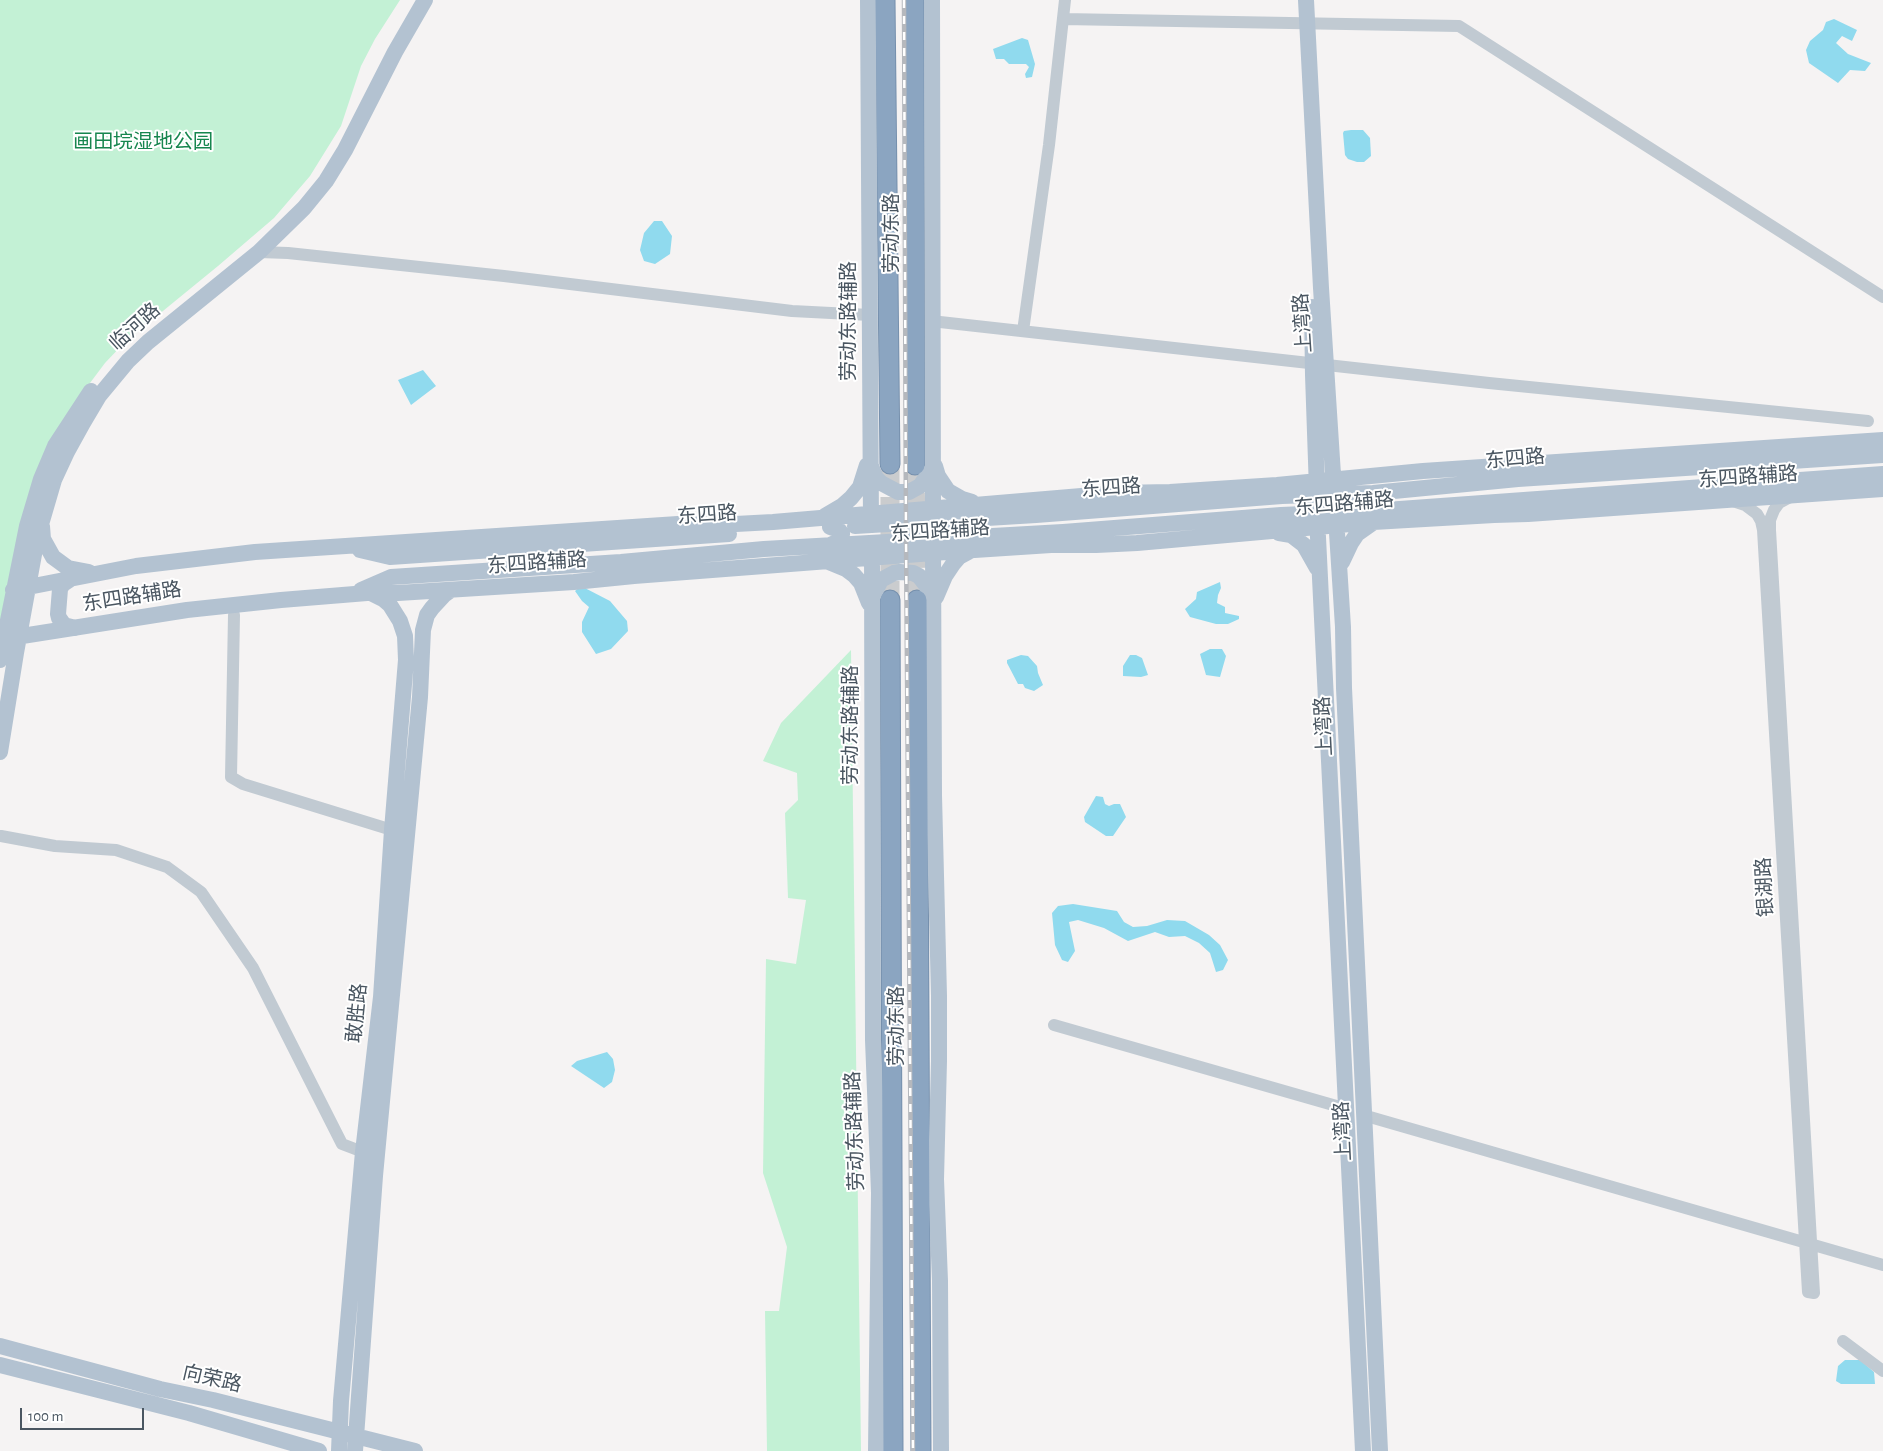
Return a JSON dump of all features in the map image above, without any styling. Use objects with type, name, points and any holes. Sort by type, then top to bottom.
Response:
[{"type":"highway","name":"劳动东路","points":[[885,0],[890,464]]},
{"type":"highway","name":"劳动东路","points":[[914,0],[927,463]]},
{"type":"highway","name":"劳动东路","points":[[881,599],[881,1451]]},
{"type":"highway","name":"劳动东路","points":[[921,1451],[928,605]]},
{"type":"main road","name":"临河路","points":[[0,752],[12,677],[11,638],[20,588],[26,526],[41,479],[55,446],[86,397],[124,350],[245,251],[278,222],[301,197],[324,165],[340,138],[414,0]]},
{"type":"main road","name":"临河路","points":[[20,588],[54,480],[67,452],[99,396],[112,379],[148,342],[259,252],[304,208],[326,181],[345,150],[395,52],[425,0]]},
{"type":"main road","name":"劳动东路辅路","points":[[868,0],[871,519],[872,550],[881,599],[872,618],[873,1040],[879,1194],[881,1451]]},
{"type":"main road","points":[[928,605],[933,546],[933,515],[927,463],[932,321],[932,0]]},
{"type":"main road","name":"上湾路","points":[[1298,0],[1303,22]]},
{"type":"main road","name":"上湾路","points":[[1306,0],[1303,22],[1314,332],[1331,441],[1337,519],[1380,1451]]},
{"type":"main road","name":"上湾路","points":[[1320,364],[1315,433],[1319,577],[1330,758],[1364,1451]]},
{"type":"main road","points":[[1245,499],[1297,476],[1311,456],[1315,433]]},
{"type":"main road","name":"东四路辅路","points":[[933,515],[984,503],[1282,484],[1317,488],[1334,487],[1379,475],[1883,440]]},
{"type":"main road","points":[[1331,441],[1337,456],[1348,467],[1362,473],[1379,475]]},
{"type":"main road","points":[[830,545],[839,541],[842,534],[839,530],[825,523],[860,486],[871,443]]},
{"type":"main road","name":"东四路","points":[[1334,487],[1425,489],[1505,480],[1883,454]]},
{"type":"main road","points":[[871,464],[876,478],[886,487],[898,492],[909,492],[920,486],[927,463]]},
{"type":"main road","points":[[927,463],[948,491],[962,499],[984,503]]},
{"type":"main road","points":[[1457,469],[1505,480]]},
{"type":"main road","name":"东四路","points":[[933,546],[1029,534],[1337,519],[1406,508],[1883,474]]},
{"type":"main road","name":"东四路","points":[[344,546],[390,557],[783,531],[825,523],[871,519],[1245,499],[1317,488]]},
{"type":"main road","name":"东四路辅路","points":[[1337,519],[1373,522],[1528,514],[1883,489]]},
{"type":"main road","points":[[1139,493],[1203,502]]},
{"type":"main road","points":[[1455,505],[1504,515]]},
{"type":"main road","points":[[1340,577],[1342,562],[1357,534],[1373,522],[1406,508]]},
{"type":"main road","points":[[43,516],[43,539],[53,557],[68,568],[78,571],[103,572]]},
{"type":"main road","name":"东四路辅路","points":[[11,638],[218,606],[371,593],[574,582],[626,576],[824,561],[872,550],[933,546],[972,550],[1051,545],[1086,545],[1270,532],[1318,520]]},
{"type":"main road","name":"东四路辅路","points":[[20,588],[179,560],[256,552],[617,527],[692,524],[825,523]]},
{"type":"main road","points":[[692,524],[746,533]]},
{"type":"main road","points":[[1270,532],[1291,535],[1298,539],[1313,558],[1319,577]]},
{"type":"main road","points":[[1029,534],[1086,545]]},
{"type":"main road","points":[[928,605],[938,593],[945,576],[960,557],[1007,536]]},
{"type":"main road","name":"东四路","points":[[349,595],[391,577],[830,545],[872,550]]},
{"type":"main road","points":[[701,555],[758,566]]},
{"type":"main road","points":[[824,561],[846,569],[861,583],[867,597],[872,618]]},
{"type":"main road","points":[[881,599],[881,580],[894,573],[913,573],[919,576],[926,585],[939,996],[936,1179],[940,1281],[941,1451]]},
{"type":"main road","points":[[72,578],[63,584],[60,589],[58,614],[64,625],[75,628]]},
{"type":"main road","name":"敢胜路","points":[[339,1451],[350,1440],[420,697],[422,630],[427,615],[432,608],[444,595],[452,590]]},
{"type":"main road","name":"敢胜路","points":[[350,1440],[363,1152],[381,997],[406,648],[403,628],[395,613],[383,598],[371,593]]},
{"type":"main road","points":[[12,677],[24,647],[35,636],[43,633]]},
{"type":"main road","name":"临河路","points":[[0,660],[11,638]]},
{"type":"main road","name":"向荣路","points":[[0,1346],[160,1389],[213,1400],[350,1440],[415,1451]]},
{"type":"main road","name":"向荣路","points":[[0,1365],[189,1414],[320,1451]]},
{"type":"street","points":[[1023,331],[1049,144],[1065,0]]},
{"type":"street","points":[[1063,19],[1459,26],[1883,297]]},
{"type":"street","points":[[259,252],[288,253],[494,275],[792,311],[870,315]]},
{"type":"street","points":[[932,321],[1320,364],[1868,421]]},
{"type":"street","name":"银湖路","points":[[1795,494],[1785,498],[1774,510],[1770,520],[1770,530],[1808,1244]]},
{"type":"street","name":"银湖路","points":[[1728,500],[1751,508],[1762,521],[1763,530],[1811,1293]]},
{"type":"street","points":[[234,615],[231,777],[243,784],[392,830]]},
{"type":"street","points":[[1,836],[55,846],[116,850],[167,867],[201,892],[254,968],[342,1144],[363,1152]]},
{"type":"street","points":[[1054,1026],[1347,1109]]},
{"type":"street","points":[[1363,1115],[1883,1265]]},
{"type":"street","points":[[1844,1341],[1883,1371]]},
{"type":"green space","name":"画田垸湿地公园","points":[[0,0],[400,0],[375,39],[361,66],[341,126],[310,176],[274,218],[125,342],[105,363],[81,395],[0,631]]},
{"type":"green space","points":[[851,650],[861,1451],[767,1451],[765,1311],[779,1311],[787,1247],[763,1173],[766,959],[796,964],[806,900],[788,898],[785,813],[798,800],[797,773],[763,761],[781,723]]},
{"type":"water","points":[[1834,19],[1857,30],[1852,41],[1842,36],[1836,43],[1848,54],[1871,63],[1865,71],[1850,70],[1838,83],[1809,63],[1806,50],[1810,41],[1823,30],[1826,22]]},
{"type":"water","points":[[1022,38],[1028,40],[1035,64],[1032,77],[1026,78],[1025,74],[1029,67],[1026,64],[1009,64],[1004,59],[996,59],[993,49]]},
{"type":"water","points":[[1363,130],[1370,138],[1371,156],[1364,162],[1348,159],[1345,155],[1343,133],[1344,131]]},
{"type":"water","points":[[654,221],[662,221],[672,236],[670,254],[655,264],[644,261],[640,250],[644,233]]},
{"type":"water","points":[[423,370],[436,386],[411,405],[398,380]]},
{"type":"water","points":[[1220,582],[1221,588],[1217,603],[1225,607],[1225,613],[1239,616],[1239,619],[1228,624],[1216,624],[1190,617],[1185,609],[1196,599],[1197,592]]},
{"type":"water","points":[[581,586],[610,601],[627,621],[628,631],[611,649],[596,654],[582,632],[582,622],[589,607],[575,591]]},
{"type":"water","points":[[1210,649],[1222,649],[1226,656],[1220,677],[1206,675],[1200,654]]},
{"type":"water","points":[[1021,655],[1028,656],[1037,666],[1043,685],[1034,691],[1025,688],[1023,684],[1018,684],[1007,663],[1007,660]]},
{"type":"water","points":[[1130,655],[1142,658],[1148,675],[1141,677],[1123,676],[1123,666]]},
{"type":"water","points":[[1096,796],[1103,797],[1105,804],[1109,806],[1120,804],[1126,817],[1113,836],[1106,836],[1085,822],[1084,817]]},
{"type":"water","points":[[1073,904],[1117,911],[1124,922],[1133,927],[1147,926],[1167,920],[1185,921],[1209,935],[1220,945],[1228,960],[1223,970],[1216,972],[1210,953],[1199,943],[1185,936],[1169,937],[1155,932],[1128,941],[1104,928],[1078,920],[1069,922],[1075,951],[1068,962],[1062,960],[1055,945],[1052,913],[1058,906]]},
{"type":"water","points":[[607,1052],[613,1059],[615,1070],[612,1082],[604,1088],[571,1066],[577,1061]]},
{"type":"water","points":[[1845,1360],[1860,1360],[1874,1372],[1875,1384],[1841,1384],[1836,1381],[1838,1366]]},
{"type":"tunnel","points":[[890,464],[890,600]]},
{"type":"tunnel","points":[[915,465],[917,600]]},
{"type":"railway","points":[[904,0],[913,1451]]}]
